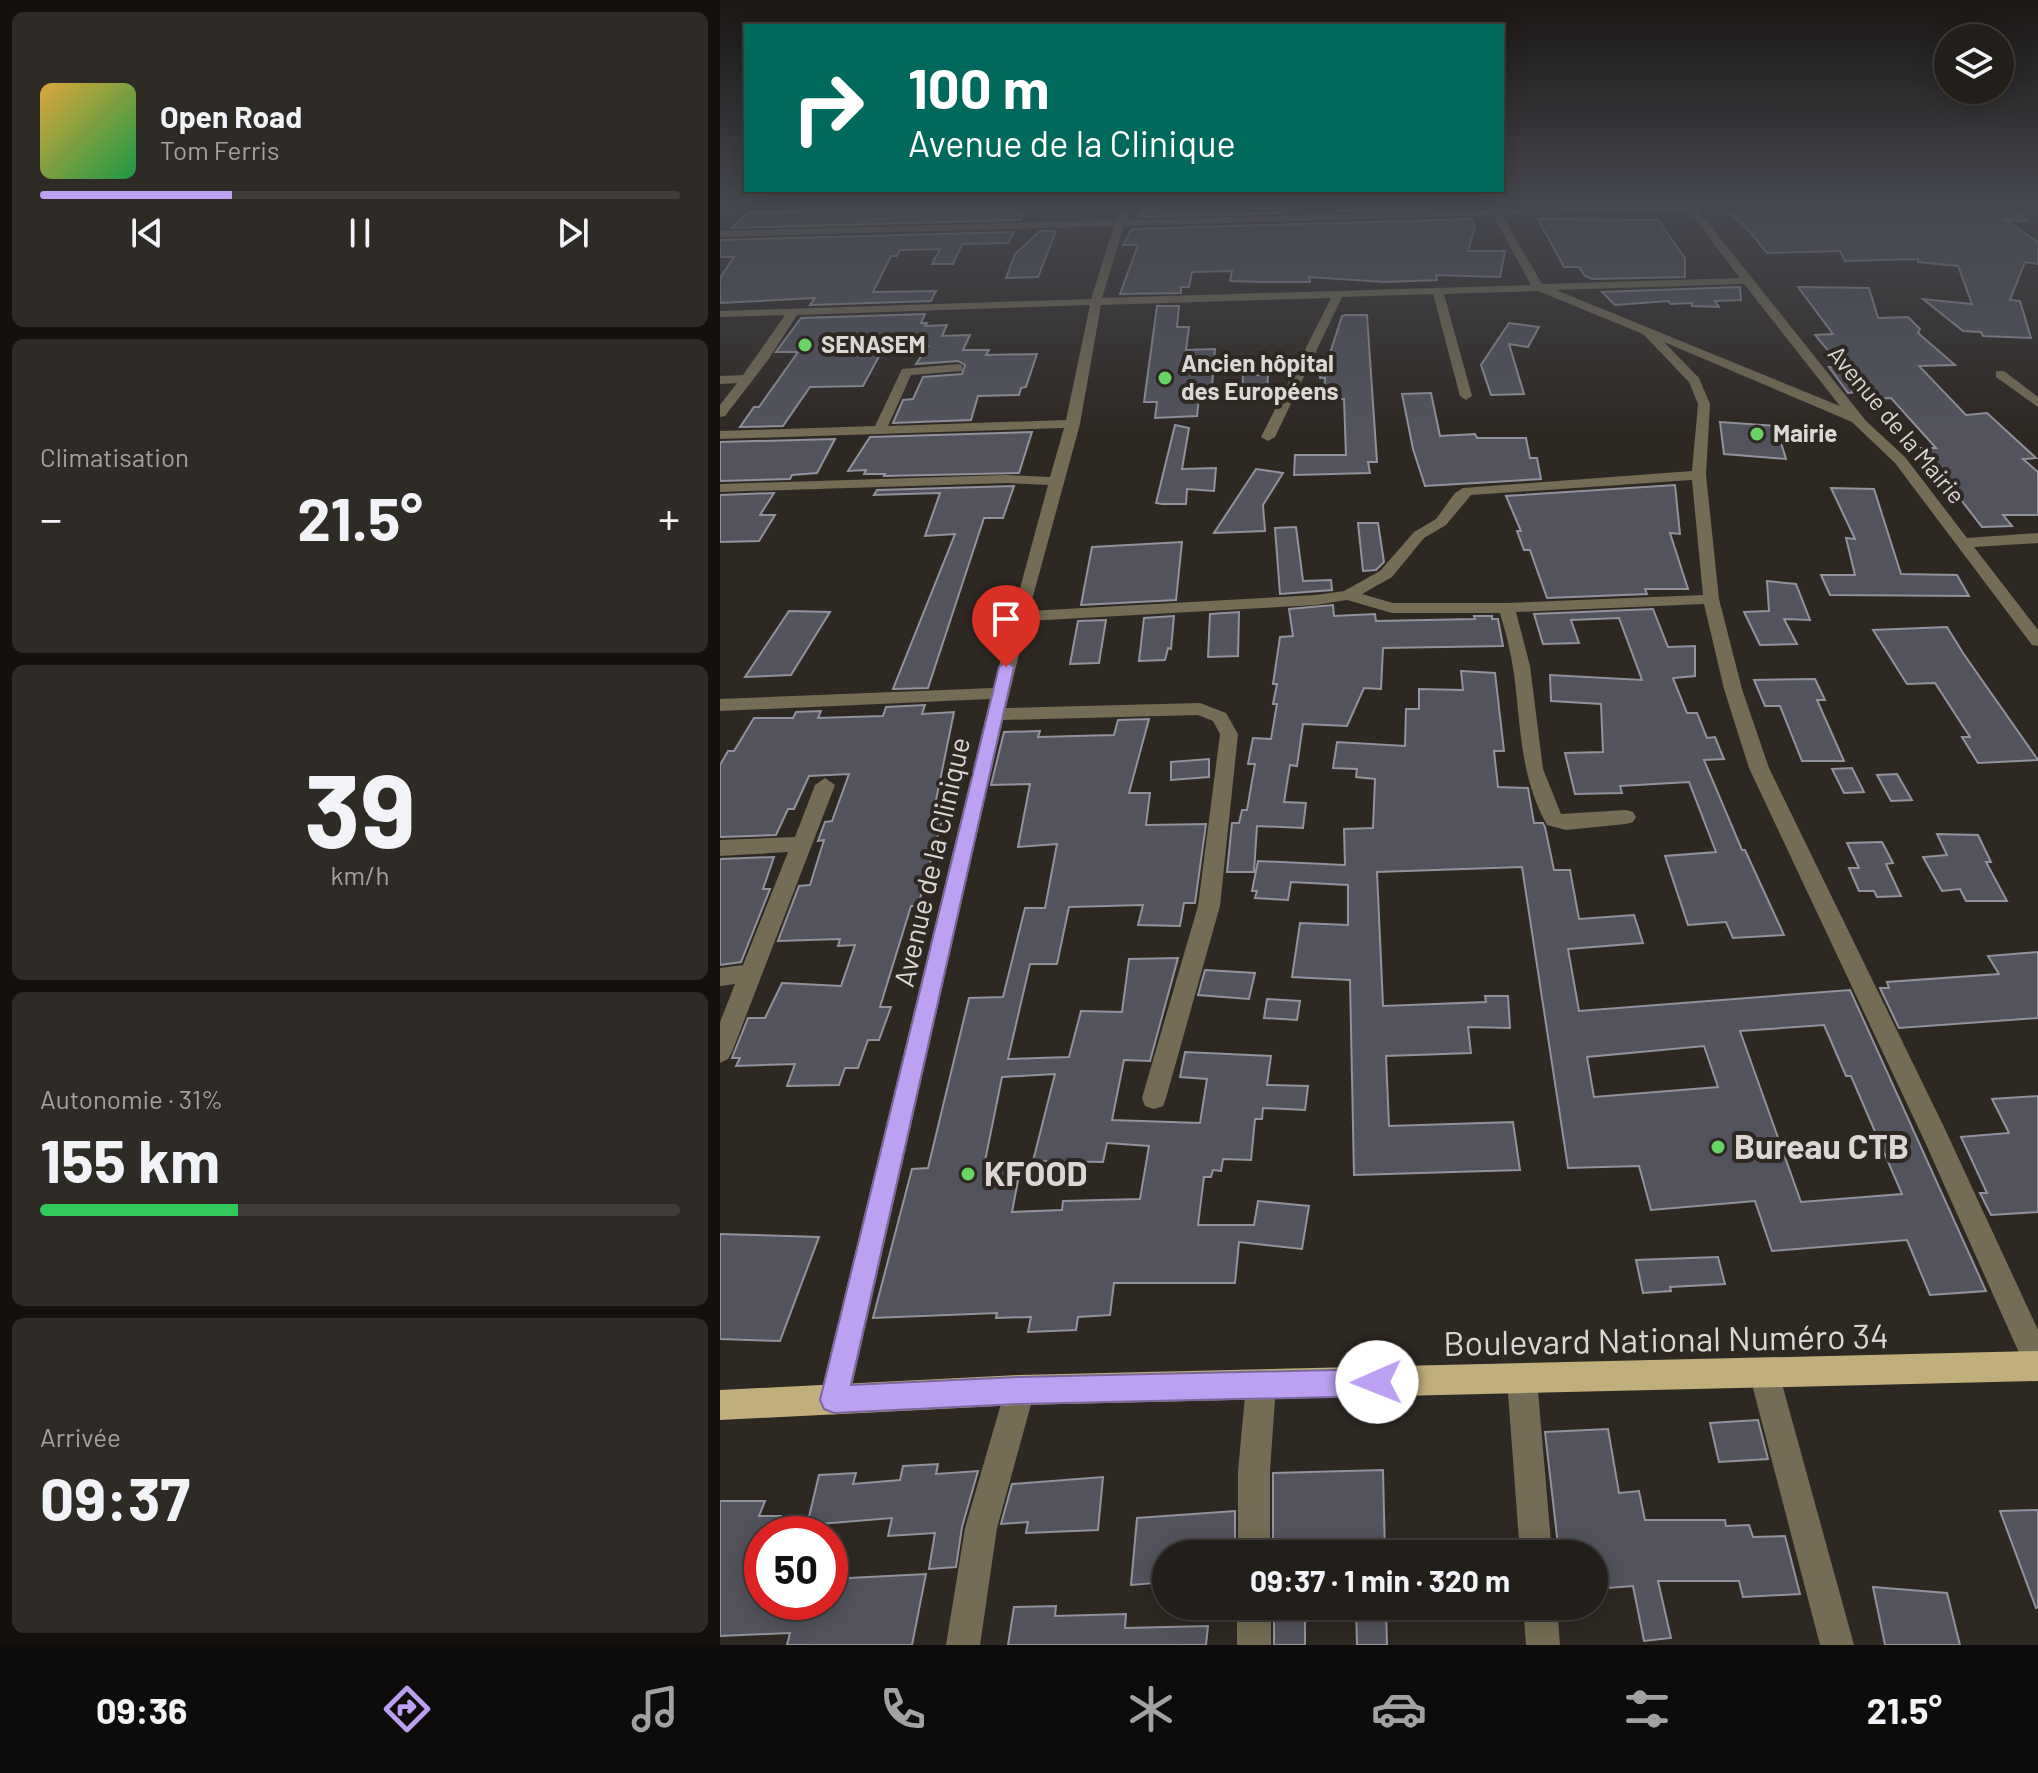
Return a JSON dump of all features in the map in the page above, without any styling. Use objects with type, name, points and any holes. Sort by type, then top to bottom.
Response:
[{"type":"main road","name":"Boulevard National Numéro 34","points":[[720,1405],[1020,1390],[2038,1364]]},
{"type":"street","name":"Avenue de la Clinique","points":[[834,1400],[1000,693],[1073,424],[1104,279]]},
{"type":"street","points":[[1533,279],[1538,287],[1827,404],[1861,424]]},
{"type":"street","points":[[720,314],[1747,281]]},
{"type":"street","name":"Avenue de la Mairie","points":[[1747,281],[1861,424],[1900,460],[2038,641]]},
{"type":"street","points":[[1437,290],[1466,396]]},
{"type":"street","points":[[1268,437],[1337,296]]},
{"type":"street","points":[[720,413],[764,357],[793,312]]},
{"type":"street","points":[[1646,330],[1695,381],[1704,404],[1699,475],[1711,599],[1733,689],[1759,768],[1935,1135],[2038,1364]]},
{"type":"street","points":[[880,430],[906,372],[958,368]]},
{"type":"street","points":[[2000,374],[2038,403]]},
{"type":"street","points":[[720,380],[747,379]]},
{"type":"street","points":[[720,435],[1073,424]]},
{"type":"street","points":[[1019,617],[1316,600],[1348,595],[1386,574],[1419,535],[1441,522],[1460,496],[1468,491],[1699,475]]},
{"type":"street","points":[[720,488],[1006,479],[1056,481]]},
{"type":"street","points":[[1961,543],[2038,538]]},
{"type":"street","points":[[1348,595],[1392,608],[1507,608],[1711,599]]},
{"type":"street","points":[[1507,608],[1522,672],[1532,762],[1543,805],[1554,820],[1566,823],[1626,817]]},
{"type":"street","points":[[720,705],[1000,693]]},
{"type":"street","points":[[995,714],[1200,709],[1220,717],[1229,734],[1209,906],[1154,1098]]},
{"type":"street","points":[[720,1052],[825,785]]},
{"type":"street","points":[[720,848],[800,844]]},
{"type":"street","points":[[720,977],[751,973]]},
{"type":"street","points":[[1764,1373],[1837,1645]]},
{"type":"street","points":[[1522,1379],[1535,1540]]},
{"type":"street","points":[[1254,1540],[1254,1471],[1261,1385]]},
{"type":"street","points":[[963,1645],[981,1528],[1020,1390]]},
{"type":"street","points":[[1254,1620],[1254,1645]]},
{"type":"street","points":[[1541,1620],[1543,1645]]},
{"type":"building","points":[[720,279],[880,279],[873,292],[936,291],[931,301],[810,305],[815,298],[720,303]]},
{"type":"building","points":[[1126,279],[1191,279],[1189,287],[1181,287],[1181,293],[1120,294]]},
{"type":"building","points":[[1309,279],[1310,282],[1262,282],[1230,281]]},
{"type":"building","points":[[1336,279],[1437,280],[1385,282]]},
{"type":"building","points":[[1963,279],[2018,279],[2010,300],[2020,301],[2031,338],[1983,336],[1981,332],[1963,331],[1923,299],[1972,304]]},
{"type":"building","points":[[1740,287],[1741,300],[1715,301],[1719,307],[1671,304],[1668,301],[1615,305],[1602,292]]},
{"type":"building","points":[[1798,287],[1869,288],[1878,318],[1908,317],[1920,329],[1918,333],[1955,365],[1919,366],[1966,415],[1987,413],[2036,458],[2023,459],[2038,472],[2038,515],[2003,515],[2012,526],[1982,527],[1921,448],[1936,448],[1891,398],[1861,399],[1856,392],[1848,393],[1829,367],[1842,367],[1815,335],[1833,334]]},
{"type":"building","points":[[1157,306],[1179,306],[1177,327],[1189,327],[1186,350],[1215,349],[1212,387],[1200,388],[1197,416],[1155,418],[1157,402],[1144,402]]},
{"type":"building","points":[[925,314],[921,323],[927,323],[925,326],[947,325],[942,336],[970,335],[963,350],[989,350],[986,355],[1037,354],[1026,387],[1021,388],[1019,395],[978,396],[971,420],[893,423],[903,400],[913,399],[923,377],[962,374],[965,365],[958,361],[916,364],[928,346],[884,347],[863,386],[810,387],[783,426],[740,427],[754,407],[759,407],[798,352],[776,352],[801,318]]},
{"type":"building","points":[[1367,315],[1377,462],[1368,462],[1370,473],[1294,475],[1295,455],[1346,455],[1344,399],[1324,399],[1325,378],[1320,378],[1319,357],[1329,356],[1342,316]]},
{"type":"building","points":[[1509,323],[1539,327],[1528,347],[1509,344],[1524,394],[1491,395],[1481,365]]},
{"type":"building","points":[[1243,375],[1268,375],[1267,393],[1242,394]]},
{"type":"building","points":[[1431,393],[1440,436],[1475,434],[1477,438],[1526,438],[1530,458],[1537,458],[1541,479],[1425,486],[1413,449],[1402,394]]},
{"type":"building","name":"Mairie","points":[[1720,422],[1776,426],[1786,459],[1724,454]]},
{"type":"building","points":[[1175,425],[1189,428],[1182,469],[1216,468],[1214,491],[1187,489],[1186,504],[1156,503]]},
{"type":"building","points":[[1032,432],[1019,473],[884,476],[864,474],[866,470],[848,471],[870,437]]},
{"type":"building","points":[[835,439],[817,473],[792,475],[790,479],[720,481],[720,442]]},
{"type":"building","points":[[1256,469],[1283,473],[1263,505],[1265,531],[1214,533]]},
{"type":"building","points":[[1675,485],[1680,534],[1670,533],[1688,589],[1645,589],[1647,594],[1547,598],[1530,550],[1524,550],[1517,531],[1521,531],[1506,496]]},
{"type":"building","points":[[1014,486],[1003,518],[984,518],[928,688],[893,689],[955,534],[925,536],[940,493],[874,495],[877,490]]},
{"type":"building","points":[[1831,488],[1874,489],[1901,574],[1957,575],[1969,596],[1830,595],[1821,575],[1855,575],[1846,538],[1855,539]]},
{"type":"building","points":[[774,493],[760,515],[775,515],[759,541],[720,542],[720,495]]},
{"type":"building","points":[[1358,523],[1378,523],[1384,562],[1376,570],[1363,571]]},
{"type":"building","points":[[1296,527],[1303,581],[1331,580],[1332,590],[1280,594],[1275,528]]},
{"type":"building","points":[[1182,542],[1176,600],[1081,605],[1092,547]]},
{"type":"building","points":[[1767,581],[1796,584],[1810,620],[1784,619],[1797,644],[1760,645],[1744,612],[1769,611]]},
{"type":"building","points":[[1333,605],[1334,616],[1375,614],[1376,621],[1492,616],[1492,619],[1498,619],[1503,646],[1383,648],[1381,689],[1364,688],[1347,726],[1303,724],[1297,766],[1290,765],[1284,802],[1306,803],[1303,828],[1257,826],[1254,872],[1227,872],[1232,823],[1239,823],[1242,810],[1247,810],[1255,764],[1248,764],[1253,738],[1271,739],[1277,704],[1273,704],[1277,684],[1273,684],[1280,637],[1293,636],[1289,609]]},
{"type":"building","points":[[1653,609],[1668,647],[1695,646],[1695,676],[1673,678],[1687,713],[1697,713],[1707,738],[1715,737],[1724,759],[1704,760],[1742,850],[1745,850],[1784,935],[1733,938],[1726,922],[1688,925],[1665,856],[1716,852],[1689,782],[1620,786],[1622,793],[1575,794],[1565,753],[1603,752],[1601,704],[1551,701],[1550,675],[1642,680],[1619,618],[1571,620],[1579,643],[1543,644],[1534,614]]},
{"type":"building","points":[[789,611],[830,612],[791,675],[745,677]]},
{"type":"building","points":[[1239,612],[1238,656],[1208,657],[1210,614]]},
{"type":"building","points":[[1174,616],[1171,649],[1168,648],[1165,660],[1139,661],[1144,618]]},
{"type":"building","points":[[1106,620],[1099,663],[1070,664],[1078,621]]},
{"type":"building","points":[[1947,627],[2038,760],[1978,763],[1962,737],[1970,737],[1935,683],[1907,684],[1873,630]]},
{"type":"building","points":[[1461,671],[1495,673],[1504,751],[1494,751],[1498,787],[1528,788],[1534,823],[1543,823],[1545,827],[1554,870],[1570,870],[1579,919],[1634,915],[1643,943],[1568,949],[1579,1011],[1850,990],[1986,1291],[1930,1295],[1907,1240],[1772,1251],[1755,1201],[1651,1210],[1639,1166],[1568,1168],[1522,867],[1377,872],[1383,1006],[1486,1002],[1485,996],[1508,996],[1510,1028],[1468,1027],[1471,1053],[1386,1056],[1389,1126],[1513,1122],[1520,1170],[1354,1175],[1350,980],[1292,977],[1300,923],[1348,925],[1348,885],[1291,882],[1288,900],[1255,898],[1257,891],[1252,891],[1258,861],[1345,865],[1344,829],[1373,828],[1375,779],[1356,777],[1357,769],[1333,768],[1337,742],[1405,746],[1406,709],[1419,709],[1419,689],[1463,690]],"holes":[[[1824,1025],[1846,1076],[1851,1076],[1902,1194],[1801,1202],[1740,1031]],[[1704,1046],[1718,1087],[1594,1097],[1587,1057]]]},
{"type":"building","points":[[1815,679],[1825,700],[1817,700],[1844,761],[1802,761],[1780,706],[1765,706],[1754,680]]},
{"type":"building","points":[[925,705],[922,714],[954,712],[934,810],[945,810],[918,906],[911,906],[880,1007],[891,1007],[879,1040],[868,1040],[858,1068],[845,1068],[839,1085],[787,1086],[795,1064],[736,1066],[740,1058],[732,1058],[748,1018],[765,1018],[782,983],[841,986],[855,945],[838,946],[840,939],[778,941],[799,886],[810,885],[824,840],[818,841],[825,822],[832,821],[849,774],[809,776],[794,809],[788,809],[776,835],[720,837],[720,765],[728,751],[734,751],[754,718],[793,718],[796,712],[821,711],[818,718],[883,716],[886,707]]},
{"type":"building","points":[[1149,719],[1129,793],[1150,793],[1146,825],[1206,824],[1195,903],[1184,903],[1180,926],[1138,925],[1143,905],[1069,907],[1057,964],[1030,964],[1008,1059],[1069,1057],[1081,1011],[1122,1012],[1129,959],[1178,958],[1150,1061],[1124,1060],[1112,1120],[1200,1123],[1207,1079],[1180,1077],[1185,1052],[1271,1056],[1267,1085],[1308,1086],[1305,1110],[1263,1108],[1262,1119],[1255,1119],[1251,1160],[1223,1159],[1221,1171],[1213,1170],[1211,1177],[1204,1177],[1198,1225],[1254,1225],[1258,1201],[1309,1206],[1302,1249],[1239,1242],[1235,1283],[1114,1283],[1110,1315],[1078,1317],[1076,1330],[1028,1332],[1031,1317],[996,1318],[997,1313],[873,1318],[912,1169],[928,1168],[969,998],[1003,997],[1025,908],[1045,908],[1057,844],[1018,847],[1030,784],[991,785],[1004,732],[1040,731],[1038,737],[1114,735],[1118,720]],"holes":[[[1055,1074],[1033,1161],[1103,1162],[1107,1143],[1149,1146],[1140,1199],[1063,1201],[1062,1210],[1012,1212],[1021,1165],[984,1166],[1002,1077]]]},
{"type":"building","points":[[1209,759],[1209,777],[1171,780],[1171,762]]},
{"type":"building","points":[[1852,768],[1864,792],[1844,793],[1832,769]]},
{"type":"building","points":[[1897,774],[1912,800],[1891,801],[1877,775]]},
{"type":"building","points":[[1937,834],[1978,835],[1991,862],[1986,862],[2007,901],[1966,901],[1960,889],[1942,891],[1923,857],[1947,855]]},
{"type":"building","points":[[1882,842],[1893,863],[1886,864],[1901,896],[1877,897],[1874,891],[1859,891],[1849,868],[1859,868],[1847,843]]},
{"type":"building","points":[[774,857],[763,889],[770,889],[741,962],[720,965],[720,859]]},
{"type":"building","points":[[2038,952],[2038,1018],[1899,1028],[1880,988],[1889,988],[1887,982],[1999,974],[1988,956]]},
{"type":"building","points":[[1205,970],[1255,973],[1249,999],[1198,995]]},
{"type":"building","points":[[1267,999],[1300,1001],[1297,1020],[1264,1018]]},
{"type":"building","points":[[2038,1096],[2038,1212],[1991,1215],[1980,1193],[1987,1193],[1961,1137],[2009,1133],[1992,1099]]},
{"type":"building","points":[[720,1234],[819,1237],[780,1341],[720,1339]]},
{"type":"building","points":[[1718,1257],[1725,1284],[1670,1287],[1671,1291],[1643,1293],[1636,1260]]},
{"type":"building","points":[[1758,1420],[1768,1459],[1719,1462],[1710,1423]]},
{"type":"building","points":[[1608,1429],[1619,1493],[1639,1491],[1645,1520],[1725,1520],[1726,1526],[1749,1525],[1753,1537],[1785,1536],[1800,1594],[1743,1597],[1739,1581],[1658,1581],[1671,1638],[1644,1641],[1633,1586],[1608,1588],[1608,1540],[1557,1540],[1545,1432]]},
{"type":"building","points":[[938,1464],[936,1474],[978,1471],[962,1527],[956,1567],[929,1569],[935,1533],[888,1536],[892,1518],[848,1522],[848,1516],[809,1516],[819,1475],[856,1473],[853,1484],[900,1480],[903,1466]]},
{"type":"building","points":[[1383,1470],[1385,1540],[1273,1540],[1273,1473]]},
{"type":"building","points":[[1103,1477],[1098,1530],[1026,1533],[1028,1522],[1001,1524],[1012,1484]]},
{"type":"building","points":[[720,1501],[765,1501],[759,1516],[744,1516],[744,1620],[848,1620],[848,1578],[926,1574],[912,1645],[787,1645],[790,1633],[720,1636]]},
{"type":"building","points":[[2038,1510],[2038,1607],[2036,1608],[2000,1511]]},
{"type":"building","points":[[1235,1511],[1235,1540],[1152,1540],[1152,1583],[1131,1585],[1137,1518]]},
{"type":"building","points":[[1873,1587],[1947,1593],[1960,1645],[1885,1645]]},
{"type":"building","points":[[1056,1606],[1055,1616],[1126,1614],[1125,1628],[1208,1626],[1206,1645],[1008,1645],[1014,1607]]},
{"type":"building","points":[[1274,1620],[1305,1620],[1305,1645],[1274,1645]]},
{"type":"building","points":[[1356,1620],[1386,1620],[1387,1645],[1357,1645]]},
{"type":"place","name":"SENASEM","points":[[805,345]]},
{"type":"place","name":"Ancien hôpital des Européens","points":[[1165,378]]},
{"type":"place","name":"Mairie","points":[[1757,434]]},
{"type":"place","name":"Bureau CTB","points":[[1718,1147]]},
{"type":"place","name":"KFOOD","points":[[968,1174]]},
{"type":"route","points":[[1006,667],[834,1400],[1020,1390],[1377,1382]]}]
